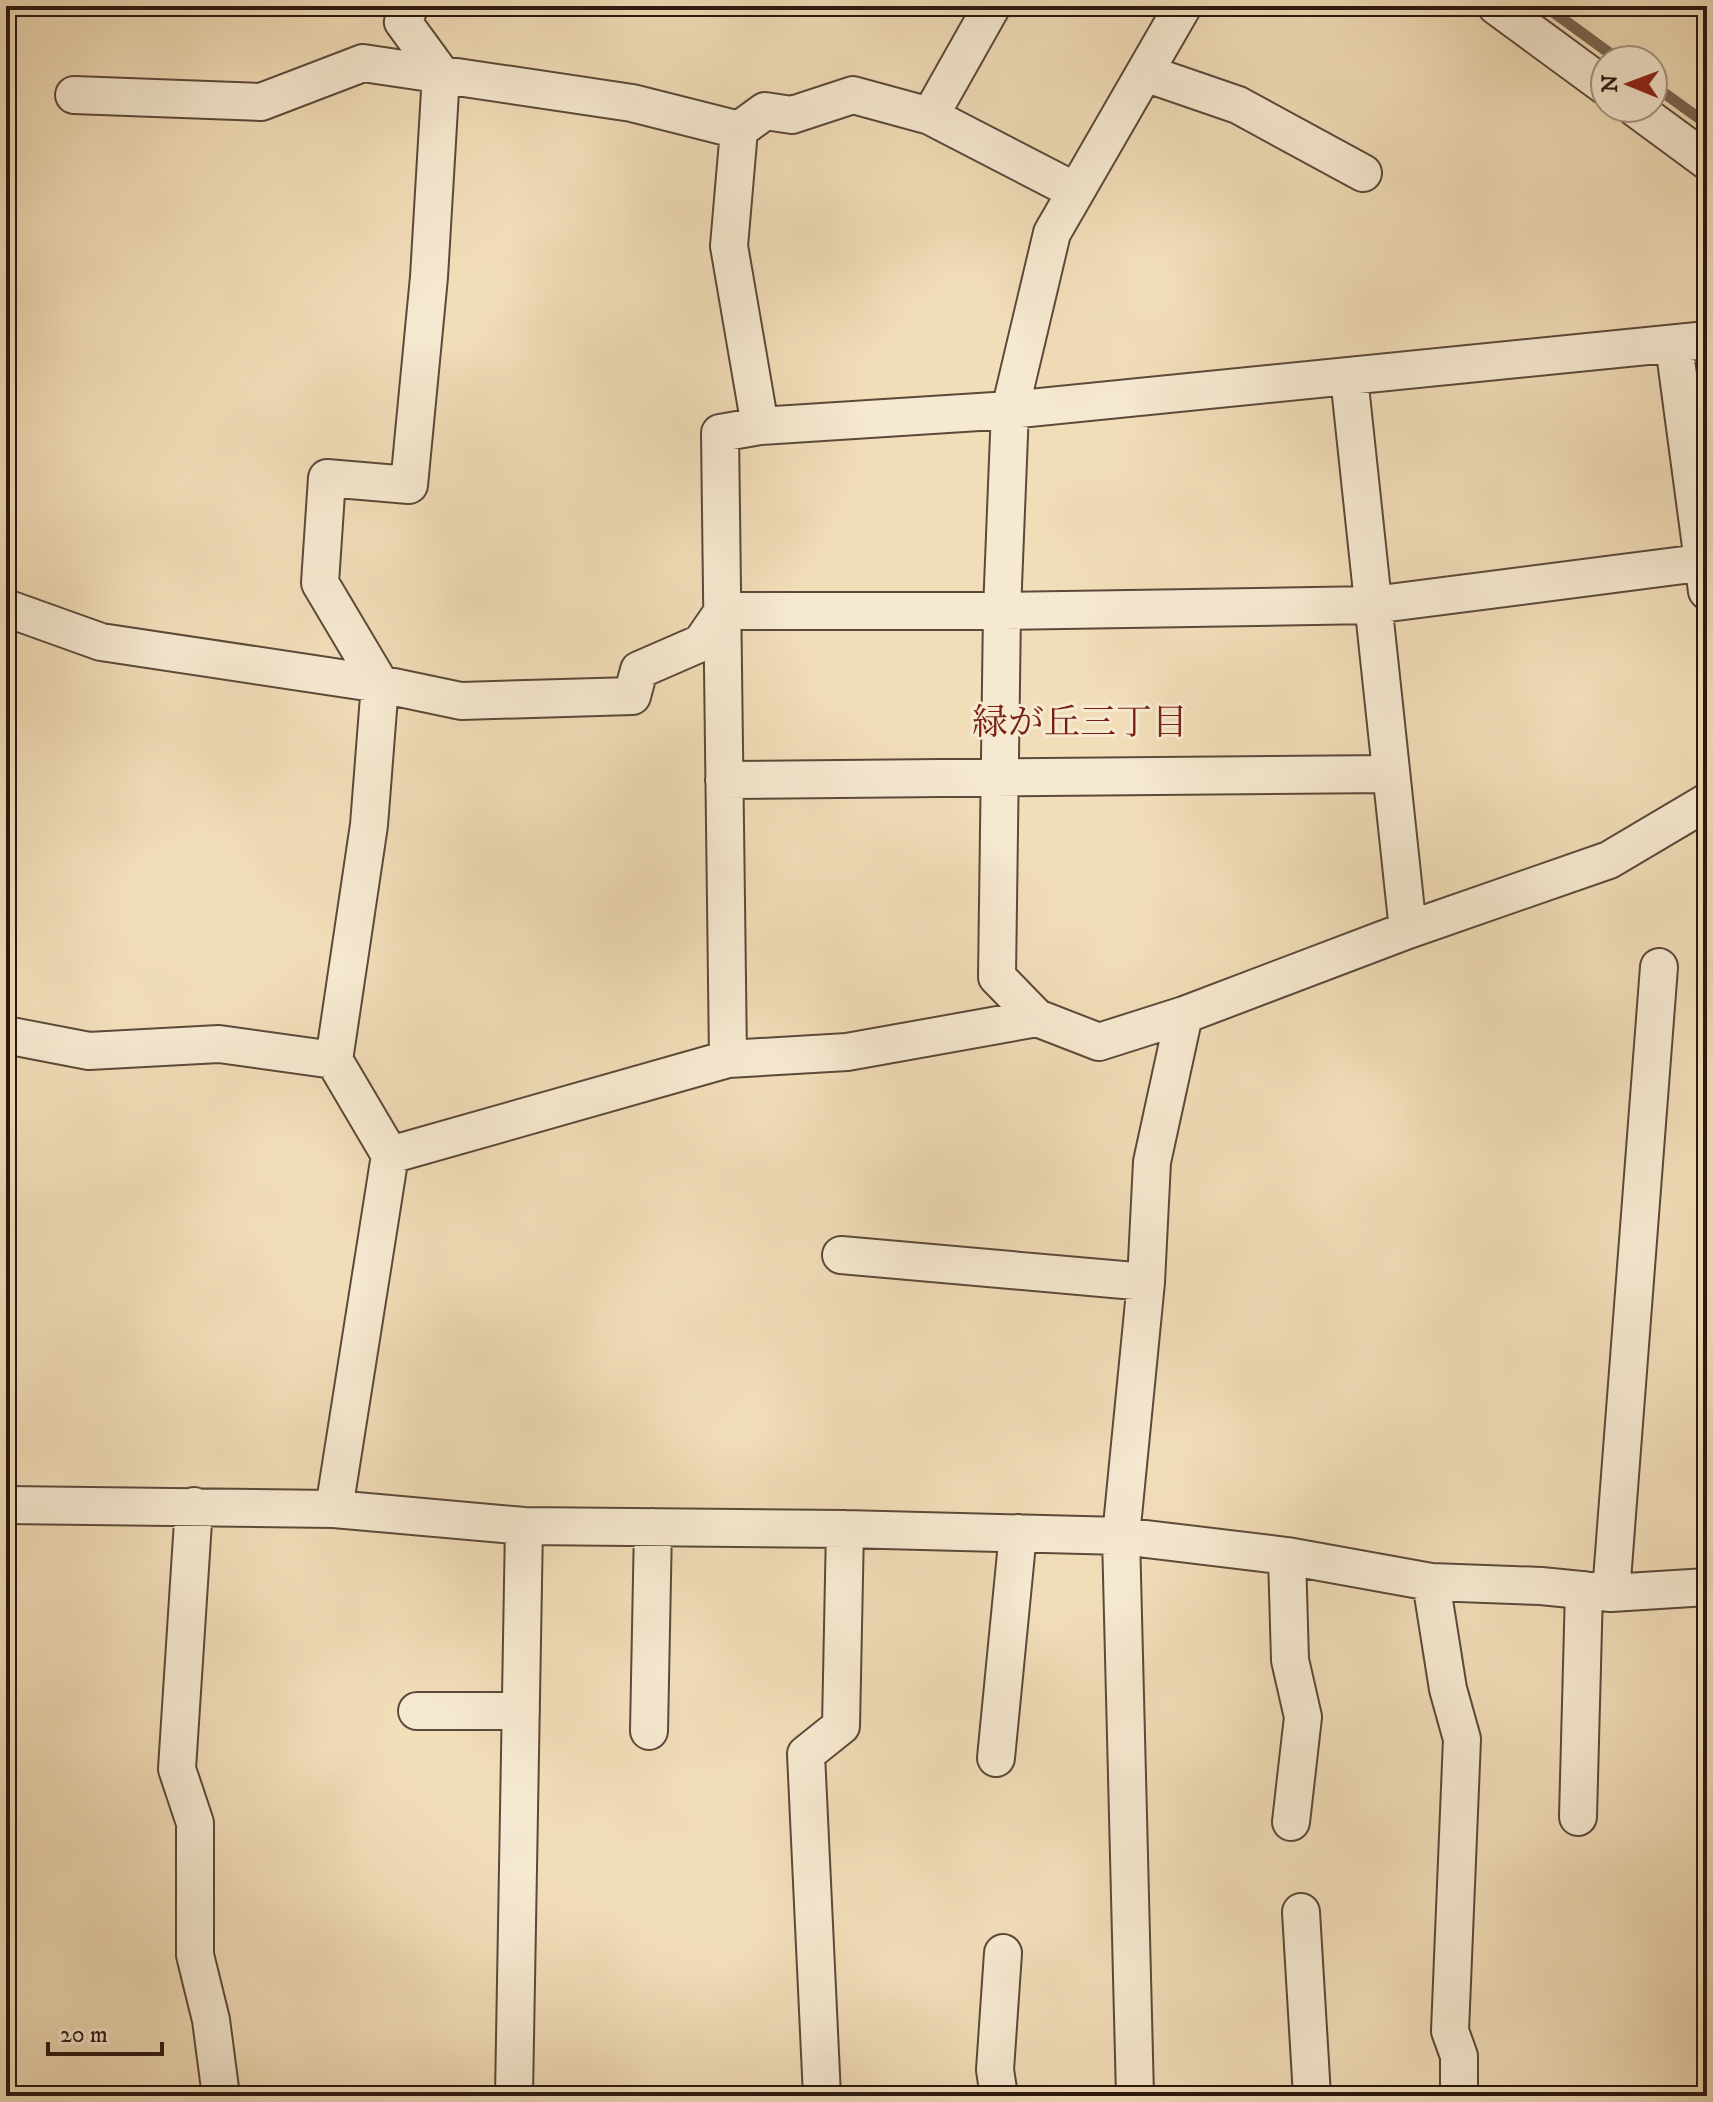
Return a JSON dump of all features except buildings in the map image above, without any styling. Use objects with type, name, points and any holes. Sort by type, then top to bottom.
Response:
[{"type":"street","points":[[334,1509],[390,1155],[334,1060],[369,825],[380,684],[320,583],[327,478],[409,485],[429,277],[441,74],[403,22],[410,6]]},
{"type":"street","points":[[930,116],[992,6]]},
{"type":"street","points":[[1183,6],[1052,233],[1010,410],[1002,611],[997,977],[1037,1018],[1099,1042],[1184,1015],[1408,930],[1609,860],[1707,802]]},
{"type":"street","points":[[1496,6],[1589,74]]},
{"type":"street","points":[[74,95],[261,102],[363,63],[632,103],[739,130]]},
{"type":"street","points":[[1145,73],[1238,105],[1363,173]]},
{"type":"street","points":[[760,426],[729,246],[739,130],[765,111],[792,115],[853,95],[930,116],[1075,191]]},
{"type":"street","points":[[1657,124],[1707,161]]},
{"type":"street","points":[[723,611],[1002,611],[1373,605],[1706,572],[1691,343],[1010,410],[760,426],[720,433],[728,1059]]},
{"type":"street","points":[[1349,377],[1408,930]]},
{"type":"street","points":[[7,611],[101,642],[380,684],[461,701],[632,696],[639,670],[701,643],[723,611]]},
{"type":"street","points":[[724,780],[1391,774]]},
{"type":"street","points":[[1578,1817],[1597,1591],[1659,967]]},
{"type":"street","points":[[1135,2096],[1121,1536],[1146,1282],[1152,1162],[1184,1015]]},
{"type":"street","points":[[390,1155],[728,1059],[847,1052],[1037,1018]]},
{"type":"street","points":[[6,1035],[89,1051],[219,1044],[334,1060]]},
{"type":"street","points":[[841,1255],[1146,1282]]},
{"type":"street","points":[[6,1505],[334,1509],[524,1526],[1121,1536],[1287,1556],[1431,1582],[1597,1591],[1707,1587]]},
{"type":"street","points":[[194,1506],[177,1769],[195,1823],[195,1955],[211,2020],[221,2096]]},
{"type":"street","points":[[514,2096],[524,1526]]},
{"type":"street","points":[[649,1731],[653,1527]]},
{"type":"street","points":[[822,2096],[806,1754],[841,1726],[845,1529]]},
{"type":"street","points":[[996,1758],[1018,1533]]},
{"type":"street","points":[[1287,1556],[1290,1660],[1303,1717],[1291,1822]]},
{"type":"street","points":[[1431,1582],[1448,1689],[1462,1739],[1450,2031],[1459,2056],[1459,2096]]},
{"type":"street","points":[[417,1711],[521,1711]]},
{"type":"street","points":[[1301,1912],[1312,2096]]},
{"type":"street","points":[[999,2096],[995,2070],[1003,1953]]},
{"type":"waterway","points":[[1545,6],[1597,44]]},
{"type":"waterway","points":[[1669,97],[1707,124]]},
{"type":"district","name":"緑が丘三丁目","points":[[1080,723]]}]
